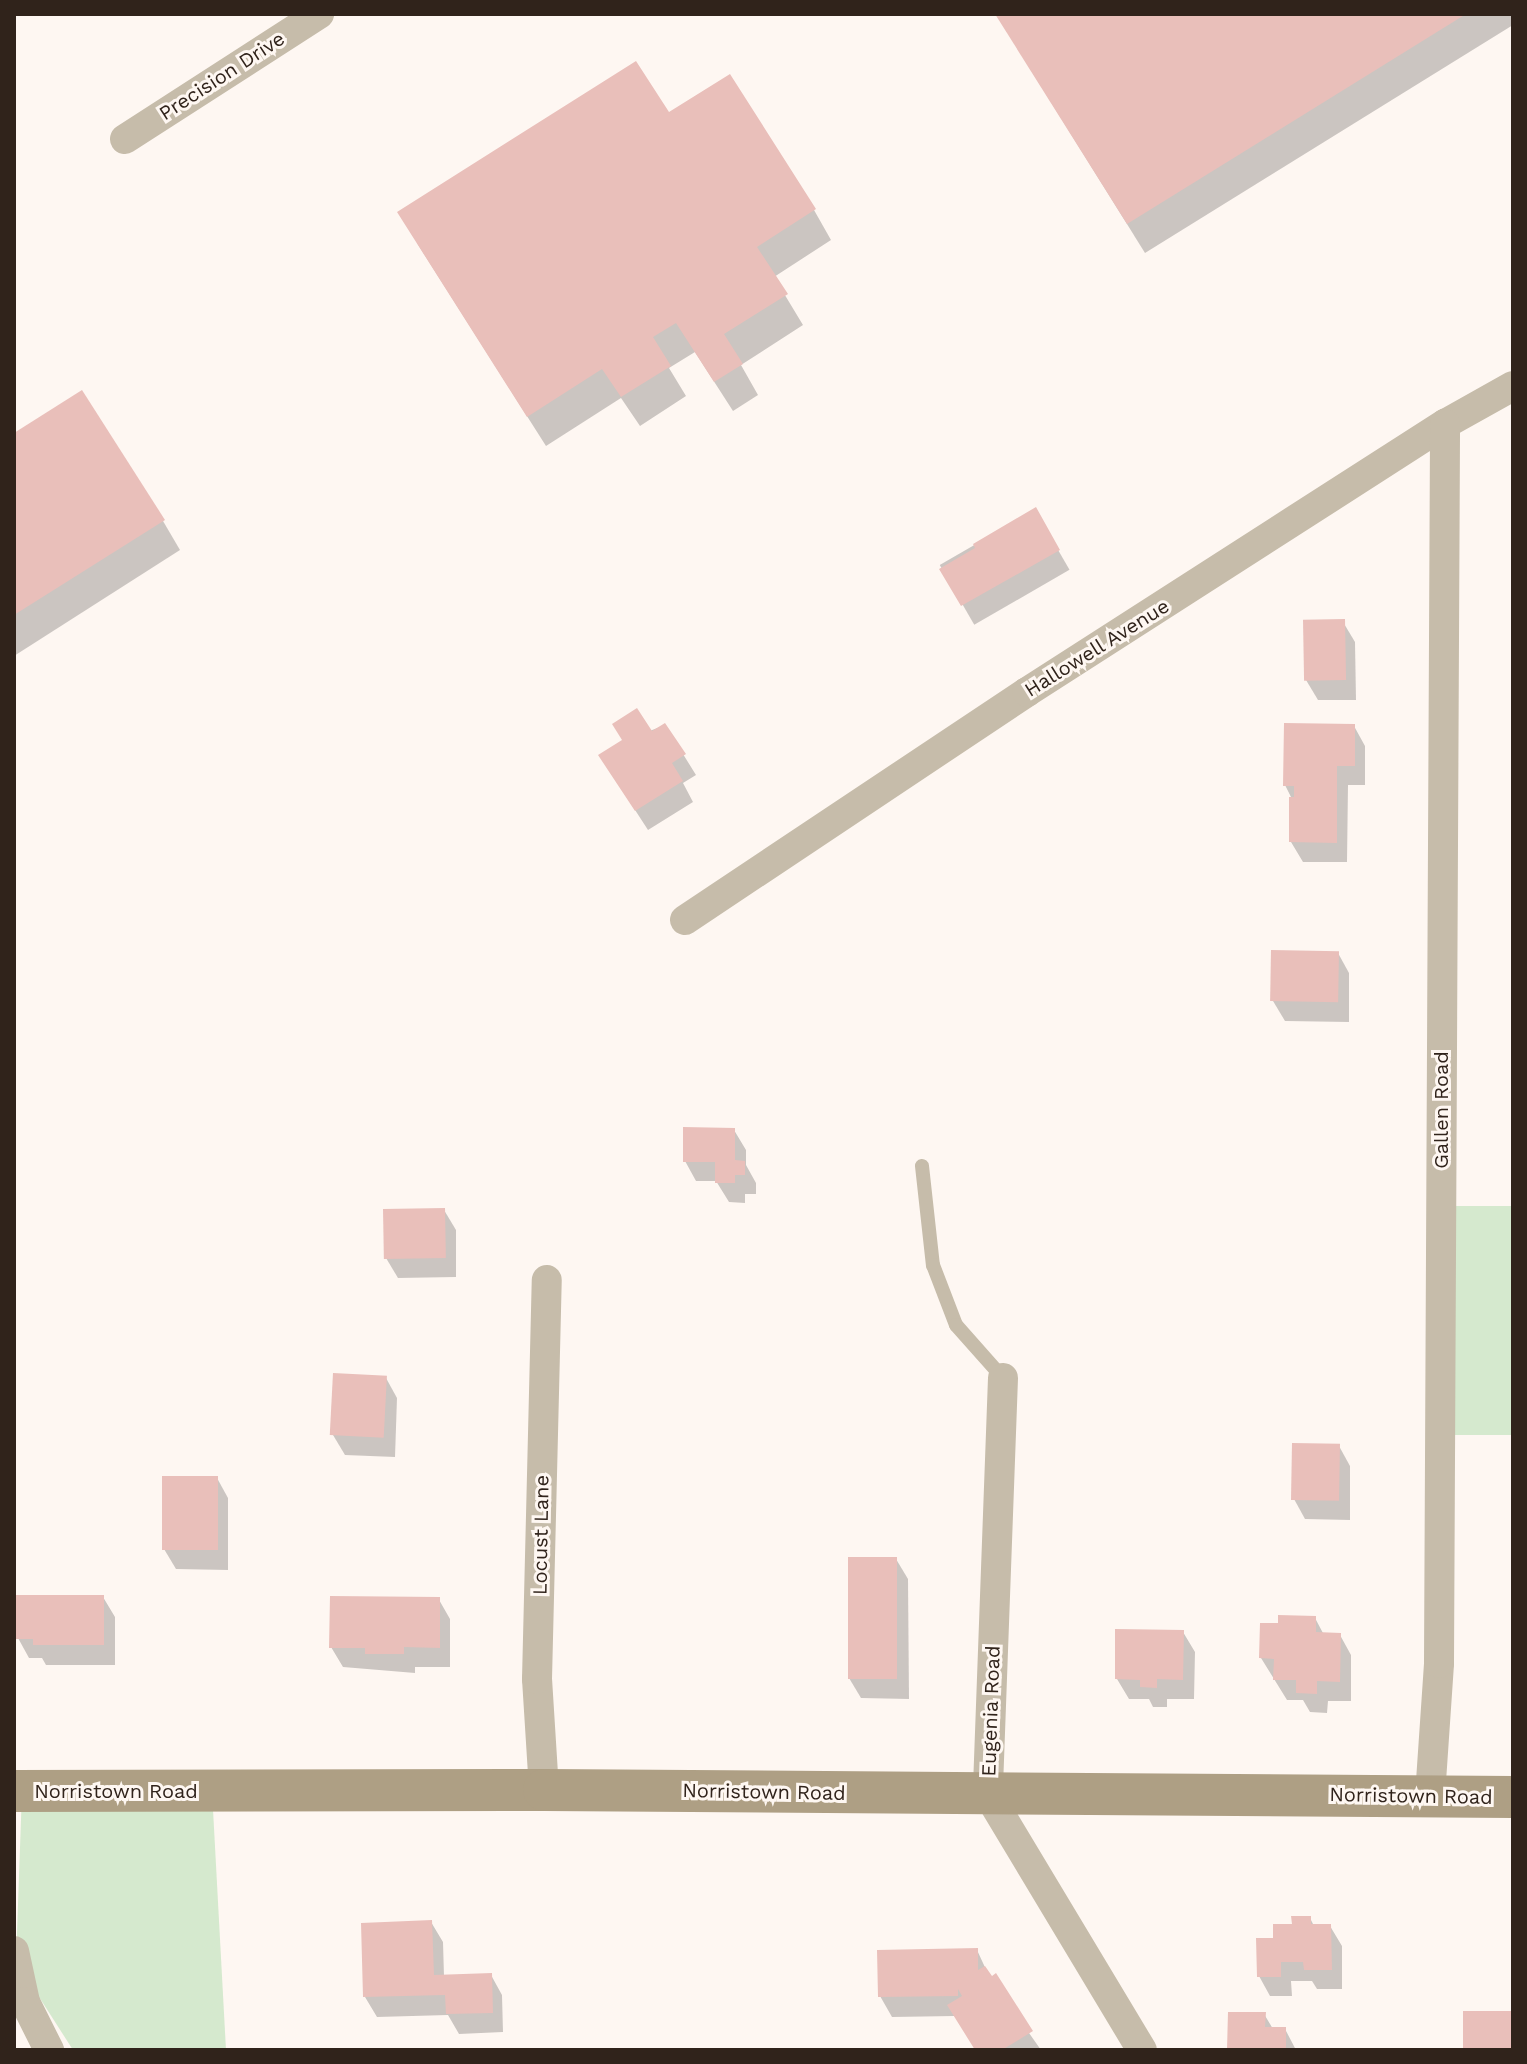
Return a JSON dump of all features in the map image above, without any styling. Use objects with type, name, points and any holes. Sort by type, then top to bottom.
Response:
[{"type":"main road","name":"Norristown Road","points":[[14,1791],[544,1790],[1513,1797]]},
{"type":"street","name":"Precision Drive","points":[[125,139],[319,14]]},
{"type":"street","name":"Hallowell Avenue","points":[[685,920],[1027,692],[1445,424],[1513,386]]},
{"type":"street","name":"Gallen Road","points":[[1430,1796],[1439,1647],[1445,424]]},
{"type":"street","name":"Locust Lane","points":[[544,1790],[537,1679],[547,1280]]},
{"type":"street","name":"Eugenia Road","points":[[1003,1378],[988,1794],[1142,2050]]},
{"type":"street","points":[[14,1951],[25,2002],[49,2050]]},
{"type":"lane","points":[[922,1166],[933,1265],[956,1325],[1003,1378]]},
{"type":"green space","points":[[1441,1206],[1513,1206],[1513,1435],[1441,1435]]},
{"type":"green space","points":[[22,1791],[212,1791],[226,2050],[73,2050],[16,1961]]},
{"type":"building","points":[[995,14],[1466,14],[1127,224]]},
{"type":"building","points":[[636,61],[669,112],[730,74],[816,209],[757,247],[788,294],[724,334],[743,364],[714,382],[676,323],[653,337],[671,366],[621,397],[602,369],[527,417],[397,212]]},
{"type":"building","points":[[82,390],[165,520],[14,615],[14,433]]},
{"type":"building","points":[[1036,507],[1060,550],[961,606],[939,569],[975,548],[973,544]]},
{"type":"building","points":[[1345,619],[1346,680],[1304,681],[1303,620]]},
{"type":"building","points":[[637,708],[652,731],[665,723],[686,754],[672,763],[683,781],[635,811],[598,755],[622,740],[612,724]]},
{"type":"building","points":[[1284,723],[1355,724],[1355,766],[1337,766],[1337,843],[1289,842],[1289,797],[1294,797],[1294,786],[1283,786]]},
{"type":"building","points":[[1271,950],[1339,951],[1338,1002],[1270,1001]]},
{"type":"building","points":[[683,1127],[735,1128],[735,1160],[745,1161],[745,1175],[735,1175],[735,1183],[715,1183],[715,1162],[683,1162]]},
{"type":"building","points":[[445,1208],[446,1258],[384,1259],[383,1209]]},
{"type":"building","points":[[333,1373],[387,1376],[384,1438],[330,1435]]},
{"type":"building","points":[[1292,1443],[1340,1444],[1339,1501],[1291,1500]]},
{"type":"building","points":[[162,1476],[218,1476],[218,1550],[162,1550]]},
{"type":"building","points":[[848,1557],[897,1557],[897,1679],[848,1679]]},
{"type":"building","points":[[16,1595],[104,1595],[104,1645],[33,1645],[33,1639],[16,1639]]},
{"type":"building","points":[[330,1596],[440,1597],[440,1648],[404,1647],[404,1654],[365,1654],[365,1648],[329,1648]]},
{"type":"building","points":[[1278,1615],[1316,1616],[1316,1632],[1341,1633],[1340,1682],[1317,1681],[1317,1694],[1296,1693],[1296,1680],[1273,1680],[1274,1659],[1259,1658],[1260,1623],[1278,1623]]},
{"type":"building","points":[[1115,1629],[1184,1630],[1183,1680],[1157,1679],[1157,1688],[1140,1687],[1140,1680],[1115,1679]]},
{"type":"building","points":[[1291,1916],[1311,1916],[1311,1924],[1331,1924],[1332,1970],[1304,1970],[1303,1962],[1281,1962],[1281,1977],[1257,1977],[1256,1938],[1273,1938],[1273,1924],[1292,1924]]},
{"type":"building","points":[[432,1920],[434,1975],[492,1973],[493,2013],[446,2014],[445,1995],[363,1997],[361,1923]]},
{"type":"building","points":[[978,1948],[978,1970],[985,1966],[992,1976],[996,1973],[1033,2031],[1002,2050],[975,2050],[947,2005],[962,1996],[958,1989],[958,1996],[878,1997],[877,1950]]},
{"type":"building","points":[[1463,2011],[1513,2011],[1513,2050],[1463,2050]]},
{"type":"building","points":[[1228,2012],[1266,2012],[1265,2027],[1286,2027],[1286,2050],[1227,2050]]}]
